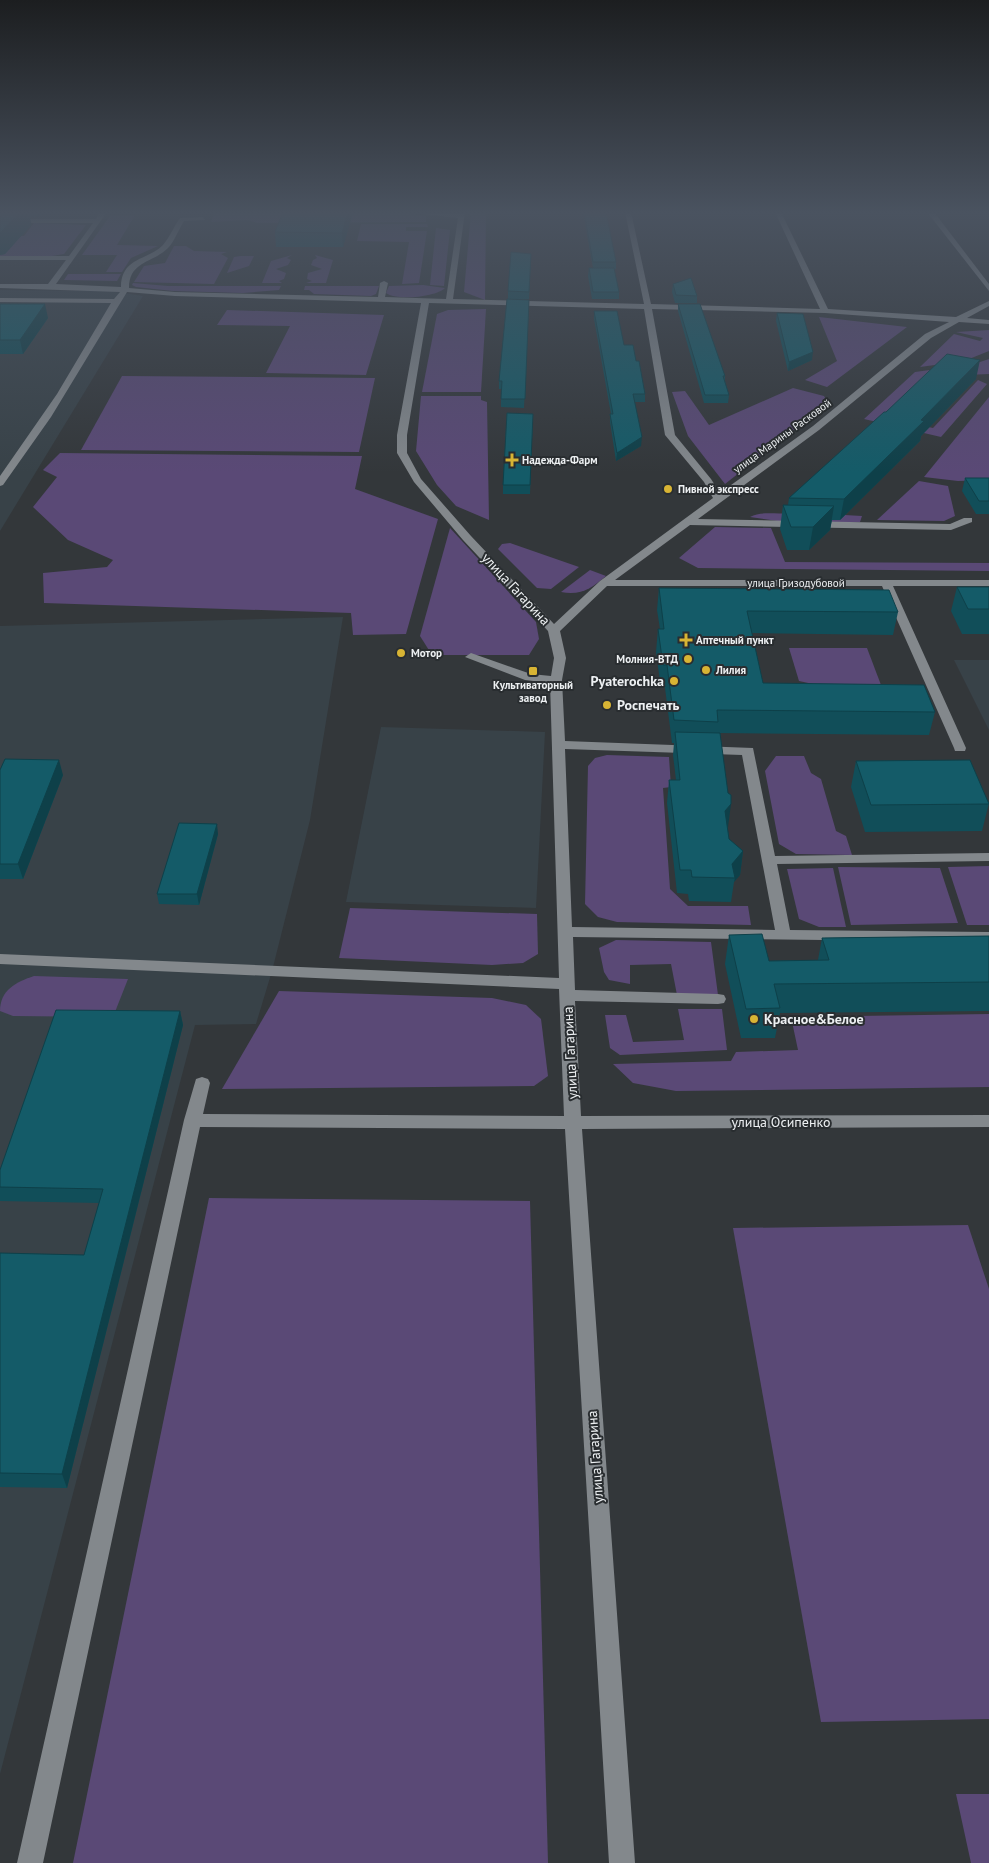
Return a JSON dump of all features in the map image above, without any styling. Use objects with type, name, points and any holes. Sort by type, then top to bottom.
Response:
[{"type":"street","name":"улица Марины Расковой","points":[[345,299],[825,311],[957,322],[989,322]]},
{"type":"street","points":[[646,299],[670,435],[708,481],[718,498]]},
{"type":"street","points":[[819,299],[825,311]]},
{"type":"street","points":[[0,300],[116,301],[90,346],[0,483]]},
{"type":"street","name":"улица Гагарина","points":[[425,302],[402,435],[402,453],[416,480],[554,630],[560,658],[556,680],[573,1123],[622,1863]]},
{"type":"street","name":"улица Марины Расковой","points":[[554,630],[604,583],[816,428],[928,336],[989,303]]},
{"type":"street","points":[[686,522],[951,527],[968,520]]},
{"type":"street","name":"улица Гризодубовой","points":[[604,583],[989,583]]},
{"type":"street","points":[[886,583],[960,748]]},
{"type":"street","points":[[471,657],[529,677],[556,680]]},
{"type":"street","points":[[558,745],[748,750],[783,934]]},
{"type":"street","points":[[769,860],[989,857]]},
{"type":"street","points":[[565,932],[989,937]]},
{"type":"street","points":[[0,959],[718,999]]},
{"type":"street","points":[[30,1863],[202,1083]]},
{"type":"street","name":"улица Осипенко","points":[[193,1120],[573,1123],[989,1121]]},
{"type":"shaded area","points":[[0,299],[141,299],[0,531]]},
{"type":"shaded area","points":[[486,309],[481,392],[422,392],[437,314],[448,310]]},
{"type":"shaded area","points":[[227,310],[384,315],[366,375],[266,373],[290,326],[217,325]]},
{"type":"shaded area","points":[[819,317],[907,327],[827,387],[805,380],[837,361]]},
{"type":"shaded area","points":[[989,330],[989,351],[964,361],[920,367],[954,334],[980,341],[983,338],[956,332]]},
{"type":"shaded area","points":[[989,359],[989,374],[965,375],[891,419],[933,428],[978,380],[987,384],[941,437],[864,419],[915,372],[974,364]]},
{"type":"shaded area","points":[[122,376],[375,378],[359,452],[81,450]]},
{"type":"shaded area","points":[[793,388],[824,396],[828,403],[725,484],[688,436],[672,392],[685,391],[709,425]]},
{"type":"shaded area","points":[[421,396],[481,396],[481,400],[487,402],[489,520],[456,506],[437,485],[416,451]]},
{"type":"shaded area","points":[[989,397],[989,480],[958,481],[924,477]]},
{"type":"shaded area","points":[[60,453],[362,456],[355,489],[438,519],[406,634],[353,635],[351,613],[44,603],[43,573],[107,567],[113,560],[68,540],[33,507],[57,477],[43,470]]},
{"type":"shaded area","points":[[919,481],[948,486],[955,516],[944,521],[877,520]]},
{"type":"shaded area","points":[[792,512],[862,516],[860,522],[784,522],[750,517],[760,514]]},
{"type":"shaded area","points":[[715,527],[771,528],[785,562],[989,563],[989,571],[698,568],[679,558]]},
{"type":"shaded area","points":[[450,528],[536,622],[539,639],[529,655],[432,655],[420,636]]},
{"type":"shaded area","points":[[510,543],[579,567],[551,589],[537,588],[498,549],[502,544]]},
{"type":"shaded area","points":[[590,570],[606,576],[586,590],[574,593],[561,592]]},
{"type":"shaded area","points":[[343,617],[310,820],[272,971],[256,1024],[195,1025],[0,1774],[0,626]]},
{"type":"shaded area","points":[[789,648],[867,648],[881,685],[813,684],[799,681]]},
{"type":"shaded area","points":[[954,660],[989,660],[989,730]]},
{"type":"shaded area","points":[[381,727],[545,732],[536,908],[346,902]]},
{"type":"shaded area","points":[[607,755],[669,757],[671,787],[663,788],[670,889],[688,906],[748,906],[751,925],[617,922],[598,917],[585,904],[588,766],[595,758]]},
{"type":"shaded area","points":[[776,756],[804,756],[811,773],[821,779],[836,831],[846,836],[852,855],[796,854],[779,844],[765,771]]},
{"type":"shaded area","points":[[989,866],[989,925],[967,925],[948,867]]},
{"type":"shaded area","points":[[838,867],[940,868],[958,923],[851,925]]},
{"type":"shaded area","points":[[833,868],[846,927],[819,927],[799,919],[787,869]]},
{"type":"shaded area","points":[[350,908],[537,914],[538,954],[523,963],[492,965],[339,958]]},
{"type":"shaded area","points":[[616,940],[711,942],[718,995],[677,995],[671,964],[630,965],[630,984],[609,980],[604,972],[599,948]]},
{"type":"shaded area","points":[[34,976],[128,979],[113,1017],[13,1016],[0,1011],[6,992],[15,984]]},
{"type":"shaded area","points":[[279,991],[492,998],[526,1005],[541,1019],[548,1076],[534,1086],[222,1089]]},
{"type":"shaded area","points":[[678,1009],[722,1009],[727,1050],[620,1055],[610,1048],[605,1015],[626,1015],[633,1042],[684,1040]]},
{"type":"shaded area","points":[[989,1014],[989,1087],[676,1091],[633,1083],[613,1064],[731,1061],[736,1052],[798,1050],[791,1017]]},
{"type":"shaded area","points":[[209,1198],[530,1201],[548,1863],[73,1863]]},
{"type":"shaded area","points":[[968,1225],[989,1289],[989,1719],[821,1722],[733,1228]]},
{"type":"shaded area","points":[[956,1794],[989,1794],[989,1863],[971,1863]]},
{"type":"building","points":[[507,299],[529,300],[525,399],[501,399],[502,381],[499,381]]},
{"type":"building","points":[[0,304],[45,304],[20,340],[0,340]]},
{"type":"building","points":[[678,304],[700,304],[725,376],[723,376],[729,395],[705,395]]},
{"type":"building","points":[[594,311],[617,311],[624,345],[633,345],[636,361],[639,361],[645,394],[633,394],[642,437],[617,453],[610,414],[613,414]]},
{"type":"building","points":[[777,313],[803,314],[813,352],[789,362]]},
{"type":"building","points":[[947,354],[980,360],[921,420],[924,421],[844,499],[789,498],[886,412]]},
{"type":"building","points":[[507,413],[533,414],[530,485],[503,485]]},
{"type":"building","points":[[965,478],[989,478],[989,501],[979,501]]},
{"type":"building","points":[[783,505],[834,506],[813,527],[791,527]]},
{"type":"building","points":[[957,587],[989,587],[989,609],[968,609]]},
{"type":"building","points":[[659,588],[889,590],[898,612],[747,611],[763,683],[924,685],[935,712],[717,710],[718,722],[674,720],[667,665],[663,665],[658,629],[664,629]]},
{"type":"building","points":[[675,732],[720,733],[728,793],[731,795],[731,804],[725,811],[729,839],[743,851],[732,864],[735,878],[692,877],[691,870],[680,870],[669,780],[680,780]]},
{"type":"building","points":[[5,759],[59,760],[18,864],[0,864],[0,770]]},
{"type":"building","points":[[970,760],[989,804],[871,805],[856,761]]},
{"type":"building","points":[[179,823],[217,824],[197,894],[157,894]]},
{"type":"building","points":[[762,934],[769,961],[829,960],[822,938],[989,936],[989,982],[774,984],[780,1008],[746,1009],[729,935]]},
{"type":"building","points":[[56,1010],[180,1011],[62,1474],[0,1473],[0,1253],[84,1255],[103,1189],[0,1187],[0,1170]]},
{"type":"place","name":"Надежда-Фарм","points":[[512,460]]},
{"type":"place","name":"Пивной экспресс","points":[[668,489]]},
{"type":"place","name":"Аптечный пункт","points":[[686,640]]},
{"type":"place","name":"Мотор","points":[[401,653]]},
{"type":"place","name":"Молния-ВТД","points":[[688,659]]},
{"type":"place","name":"Лилия","points":[[706,670]]},
{"type":"place","name":"Культиваторный завод","points":[[533,671]]},
{"type":"place","name":"Pyaterochka","points":[[674,681]]},
{"type":"place","name":"Роспечать","points":[[607,705]]},
{"type":"place","name":"Красное&Белое","points":[[754,1019]]}]
